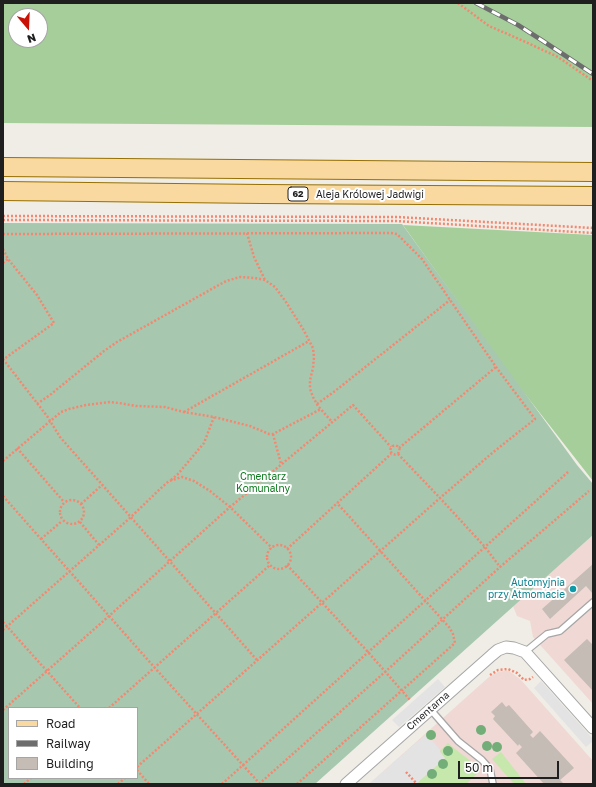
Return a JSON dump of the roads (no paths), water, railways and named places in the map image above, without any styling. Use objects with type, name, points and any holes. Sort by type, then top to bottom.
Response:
[{"type":"main road","points":[[3,167],[593,172]]},
{"type":"main road","name":"Aleja Królowej Jadwigi","points":[[3,191],[593,196]]},
{"type":"street","name":"Cmentarna","points":[[346,784],[498,650],[514,648],[525,652]]},
{"type":"street","points":[[525,652],[593,728]]},
{"type":"lane","points":[[525,652],[547,634],[560,631],[593,602]]},
{"type":"lane","points":[[430,709],[458,741],[482,760],[490,769],[493,784]]},
{"type":"railway","points":[[476,3],[518,25],[593,74]]},
{"type":"place","name":"Automyjnia przy Atmomacie","points":[[573,589]]},
{"type":"park label","name":"Cmentarz Komunalny","points":[[263,482]]}]
